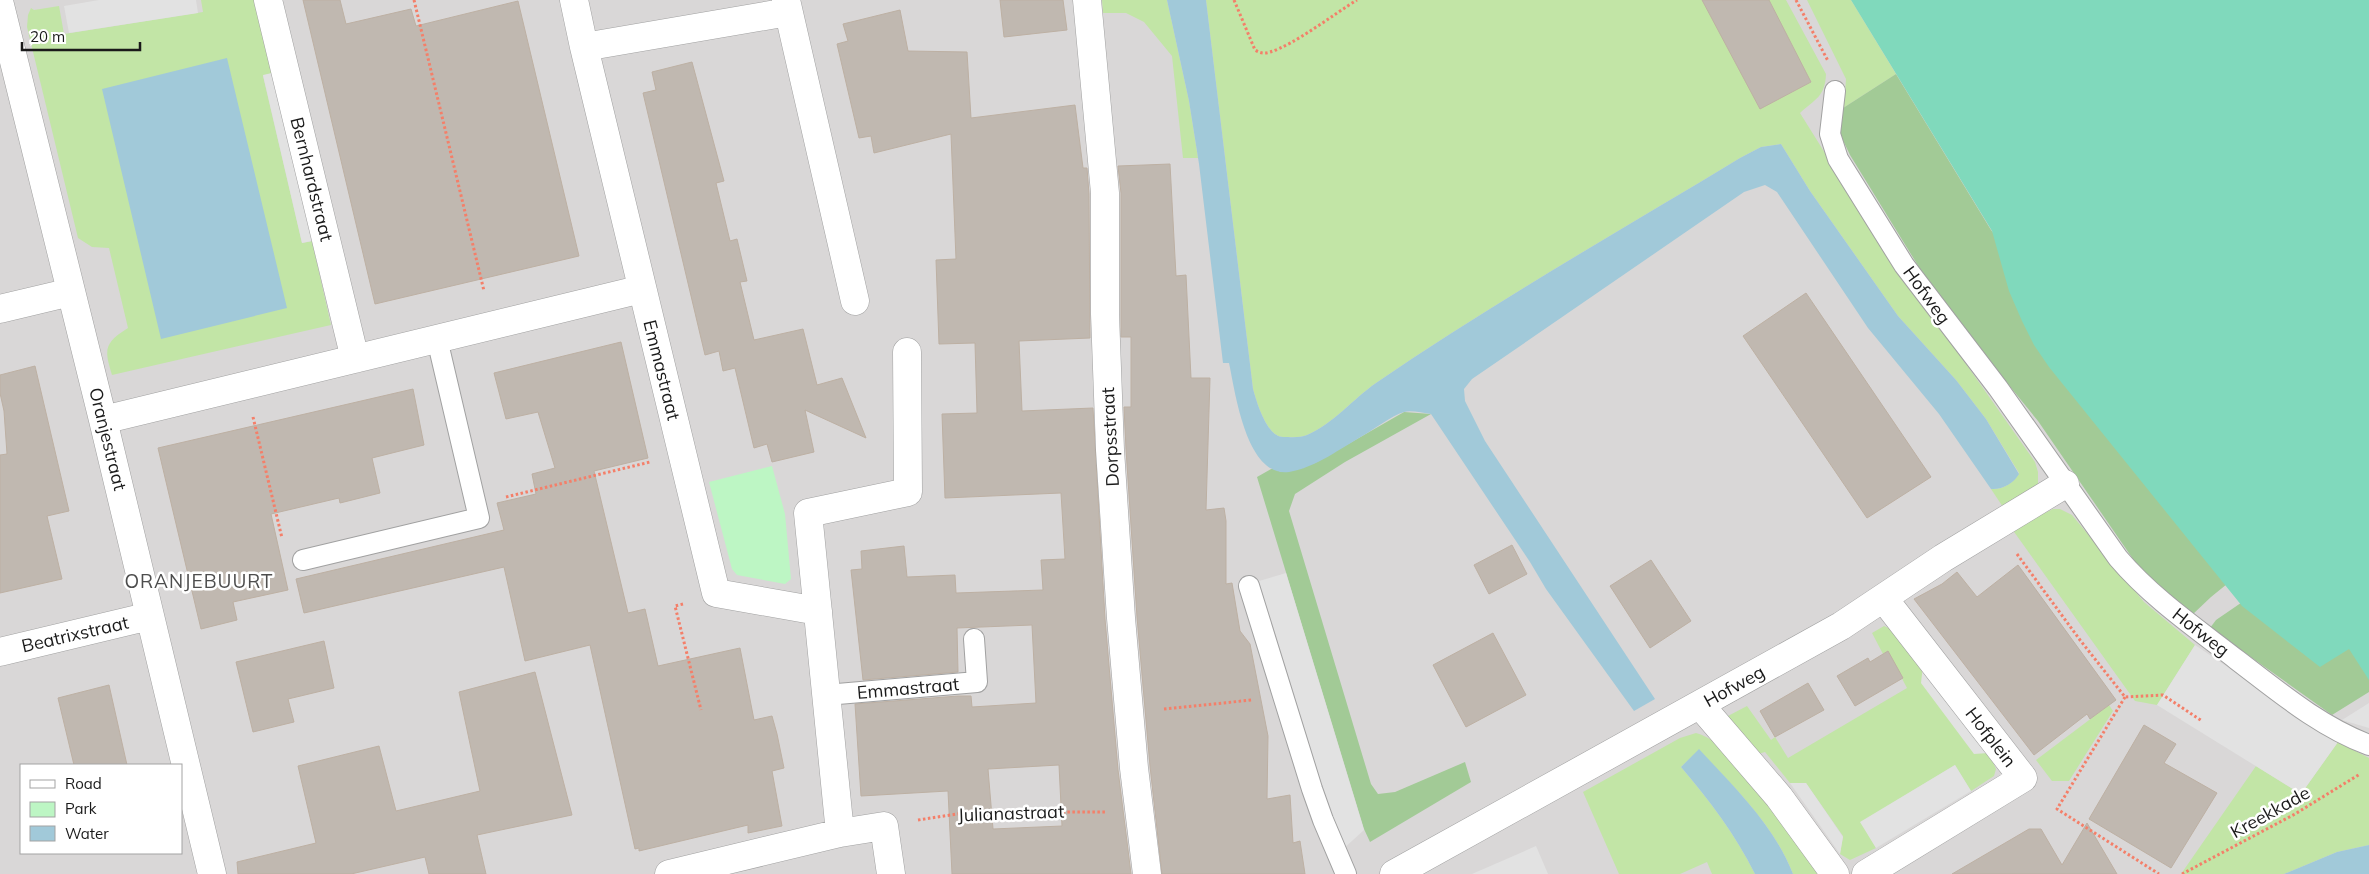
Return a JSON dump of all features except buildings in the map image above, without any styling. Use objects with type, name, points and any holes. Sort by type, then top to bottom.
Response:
[{"type":"street","name":"Bernhardstraat","points":[[268,0],[355,359]]},
{"type":"street","name":"Emmastraat","points":[[574,0],[716,593]]},
{"type":"street","name":"Dorpsstraat","points":[[1087,0],[1105,193],[1105,314],[1110,450],[1128,713],[1147,874]]},
{"type":"street","name":"Oranjestraat","points":[[0,5],[103,420],[212,874]]},
{"type":"street","points":[[584,48],[787,6],[855,301]]},
{"type":"street","points":[[103,420],[642,289]]},
{"type":"street","points":[[0,309],[71,292]]},
{"type":"street","points":[[840,833],[808,513],[908,492],[907,352]]},
{"type":"street","name":"Hofweg","points":[[1394,874],[1700,705],[1884,599],[1943,558],[2065,484]]},
{"type":"street","points":[[716,593],[818,611]]},
{"type":"street","name":"Hofplein","points":[[1866,874],[2023,778],[1884,599]]},
{"type":"street","name":"Beatrixstraat","points":[[0,652],[150,616]]},
{"type":"street","points":[[1700,705],[1778,797],[1835,874]]},
{"type":"street","points":[[669,874],[840,833],[884,826],[891,874]]},
{"type":"lane","name":"Hofweg","points":[[1835,91],[1830,134],[1838,159],[1909,271],[1998,388],[2118,558],[2154,594],[2296,705],[2327,726],[2369,745]]},
{"type":"lane","points":[[303,560],[479,518],[436,339]]},
{"type":"lane","points":[[1250,586],[1323,820],[1346,874]]},
{"type":"lane","name":"Emmastraat","points":[[826,695],[977,682],[974,639]]},
{"type":"path","points":[[414,0],[492,325]]},
{"type":"path","points":[[1234,0],[1255,50],[1261,53],[1286,45],[1357,0]]},
{"type":"path","points":[[1796,0],[1827,58],[1833,76],[1835,91]]},
{"type":"path","points":[[246,385],[283,543],[303,560]]},
{"type":"path","points":[[476,505],[682,454]]},
{"type":"path","points":[[1997,526],[2080,640],[2125,697]]},
{"type":"path","points":[[701,710],[675,606],[716,593]]},
{"type":"path","points":[[2125,697],[2163,695],[2202,721]]},
{"type":"path","points":[[1128,713],[1284,697]]},
{"type":"path","points":[[2125,697],[2057,809],[2159,874]]},
{"type":"path","name":"Kreekkade","points":[[2182,874],[2295,814],[2364,772]]},
{"type":"path","name":"Julianastraat","points":[[884,826],[970,812],[1139,812]]},
{"type":"shaded area","points":[[0,0],[1867,0],[2369,678],[2369,874],[0,874]]},
{"type":"shaded area","points":[[99,0],[196,0],[198,13],[69,33],[64,6]]},
{"type":"shaded area","points":[[272,73],[312,241],[302,243],[263,75]]},
{"type":"shaded area","points":[[1286,573],[1364,830],[1342,850],[1259,581]]},
{"type":"shaded area","points":[[2195,645],[2338,742],[2301,794],[2157,705]]},
{"type":"shaded area","points":[[1923,665],[1989,753],[1974,754],[1921,683]]},
{"type":"shaded area","points":[[2369,703],[2369,728],[2342,720]]},
{"type":"shaded area","points":[[1955,765],[1971,791],[1876,848],[1860,822]]},
{"type":"shaded area","points":[[1790,783],[1806,783],[1843,837],[1840,854]]},
{"type":"shaded area","points":[[1536,846],[1548,874],[1472,874]]},
{"type":"green space","points":[[201,0],[255,0],[272,73],[263,76],[302,243],[312,241],[331,325],[112,375],[107,353],[108,347],[114,338],[128,328],[109,248],[92,247],[78,238],[27,27],[28,15],[31,8],[34,10],[59,6],[64,34],[203,12]]},
{"type":"green space","points":[[1102,0],[1167,0],[1189,101],[1198,158],[1183,158],[1172,56],[1144,22],[1126,13],[1103,13]]},
{"type":"green space","points":[[1206,0],[1786,0],[1826,74],[1824,88],[1821,93],[1815,101],[1800,113],[1883,246],[2035,462],[2038,472],[2038,486],[2005,510],[1991,489],[2007,485],[2019,473],[1986,419],[1956,380],[1898,316],[1810,191],[1781,144],[1761,147],[1740,158],[1511,296],[1376,383],[1334,418],[1316,430],[1302,437],[1278,436],[1264,419],[1253,389]]},
{"type":"green space","points":[[1807,0],[1851,0],[1896,74],[1840,110],[1845,93],[1846,79]]},
{"type":"green space","points":[[1851,0],[2369,0],[2369,680],[2349,649],[2320,667],[2242,606],[2049,367],[2034,345],[2009,291],[1992,231]]},
{"type":"green space","points":[[1896,74],[1991,230],[2248,567],[2192,615],[2144,575],[2038,421],[1963,329],[1925,277],[1850,155],[1839,132],[1840,110]]},
{"type":"green space","points":[[1404,412],[1431,414],[1345,462],[1295,494],[1289,511],[1371,784],[1378,794],[1395,792],[1465,762],[1471,782],[1370,842],[1364,829],[1257,477],[1273,468],[1281,472],[1315,463]]},
{"type":"green space","points":[[772,466],[785,514],[791,579],[785,584],[737,575],[732,569],[709,482]]},
{"type":"green space","points":[[2053,509],[2060,509],[2072,515],[2144,602],[2195,645],[2157,705],[2135,701],[2012,529]]},
{"type":"green space","points":[[2369,523],[2369,692],[2332,715],[2210,628],[2216,620],[2273,581]]},
{"type":"green space","points":[[1884,626],[1893,630],[1989,753],[1996,769],[1994,776],[1971,791],[1955,765],[1861,822],[1876,848],[1850,860],[1840,854],[1843,836],[1806,783],[1790,783],[1765,752],[1758,754],[1726,717],[1747,706],[1771,740],[1775,737],[1788,758],[1907,688],[1888,652],[1883,654],[1872,633]]},
{"type":"green space","points":[[2109,705],[2113,711],[2069,781],[2052,781],[2036,760]]},
{"type":"green space","points":[[1696,733],[1711,740],[1734,758],[1824,874],[1793,874],[1785,856],[1764,823],[1699,750],[1681,767],[1721,818],[1755,874],[1712,874],[1707,862],[1680,874],[1619,874],[1583,792],[1680,738]]},
{"type":"green space","points":[[2338,742],[2369,758],[2369,845],[2337,852],[2284,874],[2181,874],[2256,766],[2301,794]]},
{"type":"water","points":[[1167,0],[1206,0],[1253,389],[1264,419],[1278,436],[1302,437],[1316,430],[1334,418],[1376,383],[1511,296],[1740,158],[1761,147],[1781,144],[1810,191],[1898,316],[1956,380],[1986,419],[2019,474],[2007,485],[1991,489],[1939,414],[1868,328],[1777,192],[1765,185],[1744,192],[1472,379],[1464,389],[1465,401],[1485,441],[1655,699],[1634,711],[1546,589],[1431,414],[1410,411],[1399,414],[1318,462],[1299,470],[1289,472],[1274,470],[1262,461],[1245,430],[1229,363],[1223,363],[1199,164],[1189,101]]},
{"type":"water","points":[[227,58],[287,308],[161,339],[102,89]]},
{"type":"water","points":[[1699,749],[1752,807],[1775,839],[1793,874],[1755,874],[1721,818],[1681,767]]},
{"type":"water","points":[[2369,845],[2369,874],[2284,874],[2337,852]]},
{"type":"district","name":"ORANJEBUURT","points":[[199,581]]}]
